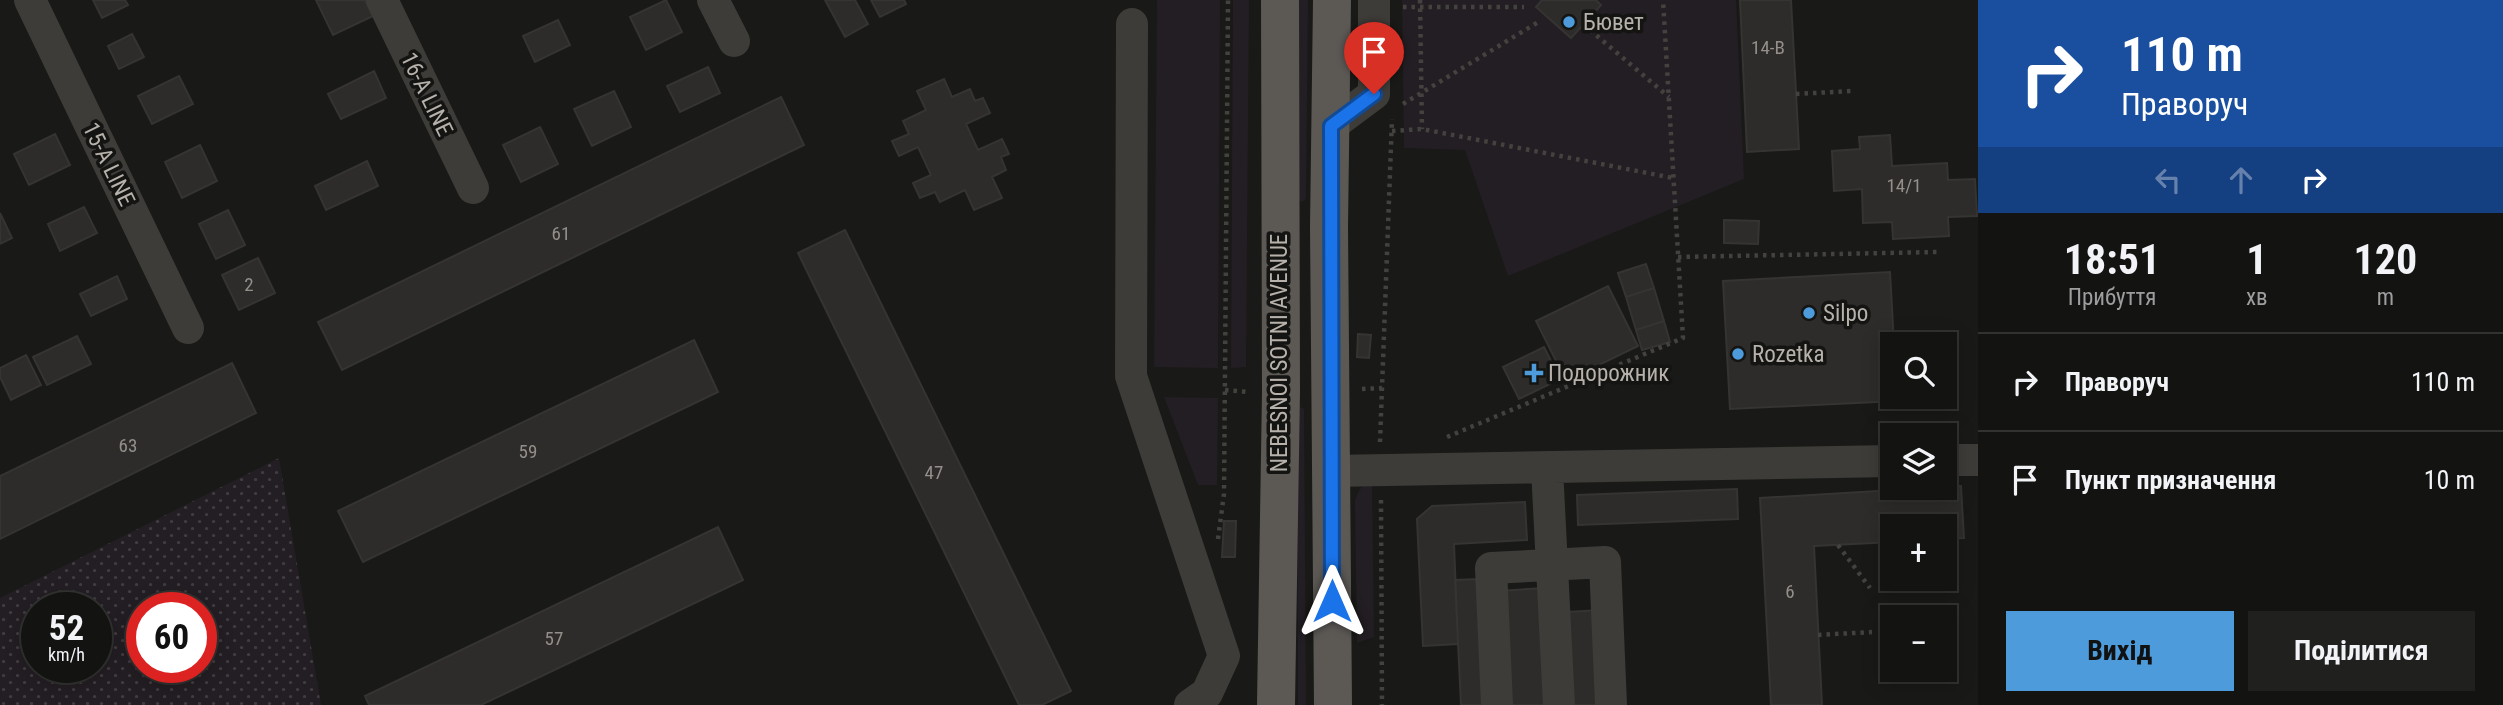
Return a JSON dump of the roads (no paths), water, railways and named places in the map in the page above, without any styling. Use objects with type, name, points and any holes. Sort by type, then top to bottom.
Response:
[{"type":"main road","name":"NEBESNOI SOTNI AVENUE","points":[[1276,705],[1280,420],[1280,0]]},
{"type":"main road","points":[[1332,0],[1329,227],[1333,705]]},
{"type":"main road","points":[[1279,226],[1329,227]]},
{"type":"street","name":"15-A LINE","points":[[30,0],[188,328]]},
{"type":"street","name":"16-A LINE","points":[[382,0],[472,188]]},
{"type":"street","points":[[713,0],[734,41]]},
{"type":"street","points":[[1331,126],[1383,102],[1374,4]]},
{"type":"street","points":[[1132,24],[1131,376],[1224,656],[1207,694],[1190,705]]},
{"type":"street","points":[[1331,471],[1384,452],[1547,468],[1880,461]]},
{"type":"street","points":[[1957,460],[1978,460]]},
{"type":"street","points":[[1547,468],[1559,705]]},
{"type":"street","points":[[1497,705],[1491,568],[1605,562],[1611,705]]},
{"type":"place","name":"Бювет","points":[[1569,22]]},
{"type":"place","name":"Silpo","points":[[1809,313]]},
{"type":"place","name":"Rozetka","points":[[1738,354]]},
{"type":"place","name":"Подорожник","points":[[1534,373]]}]
